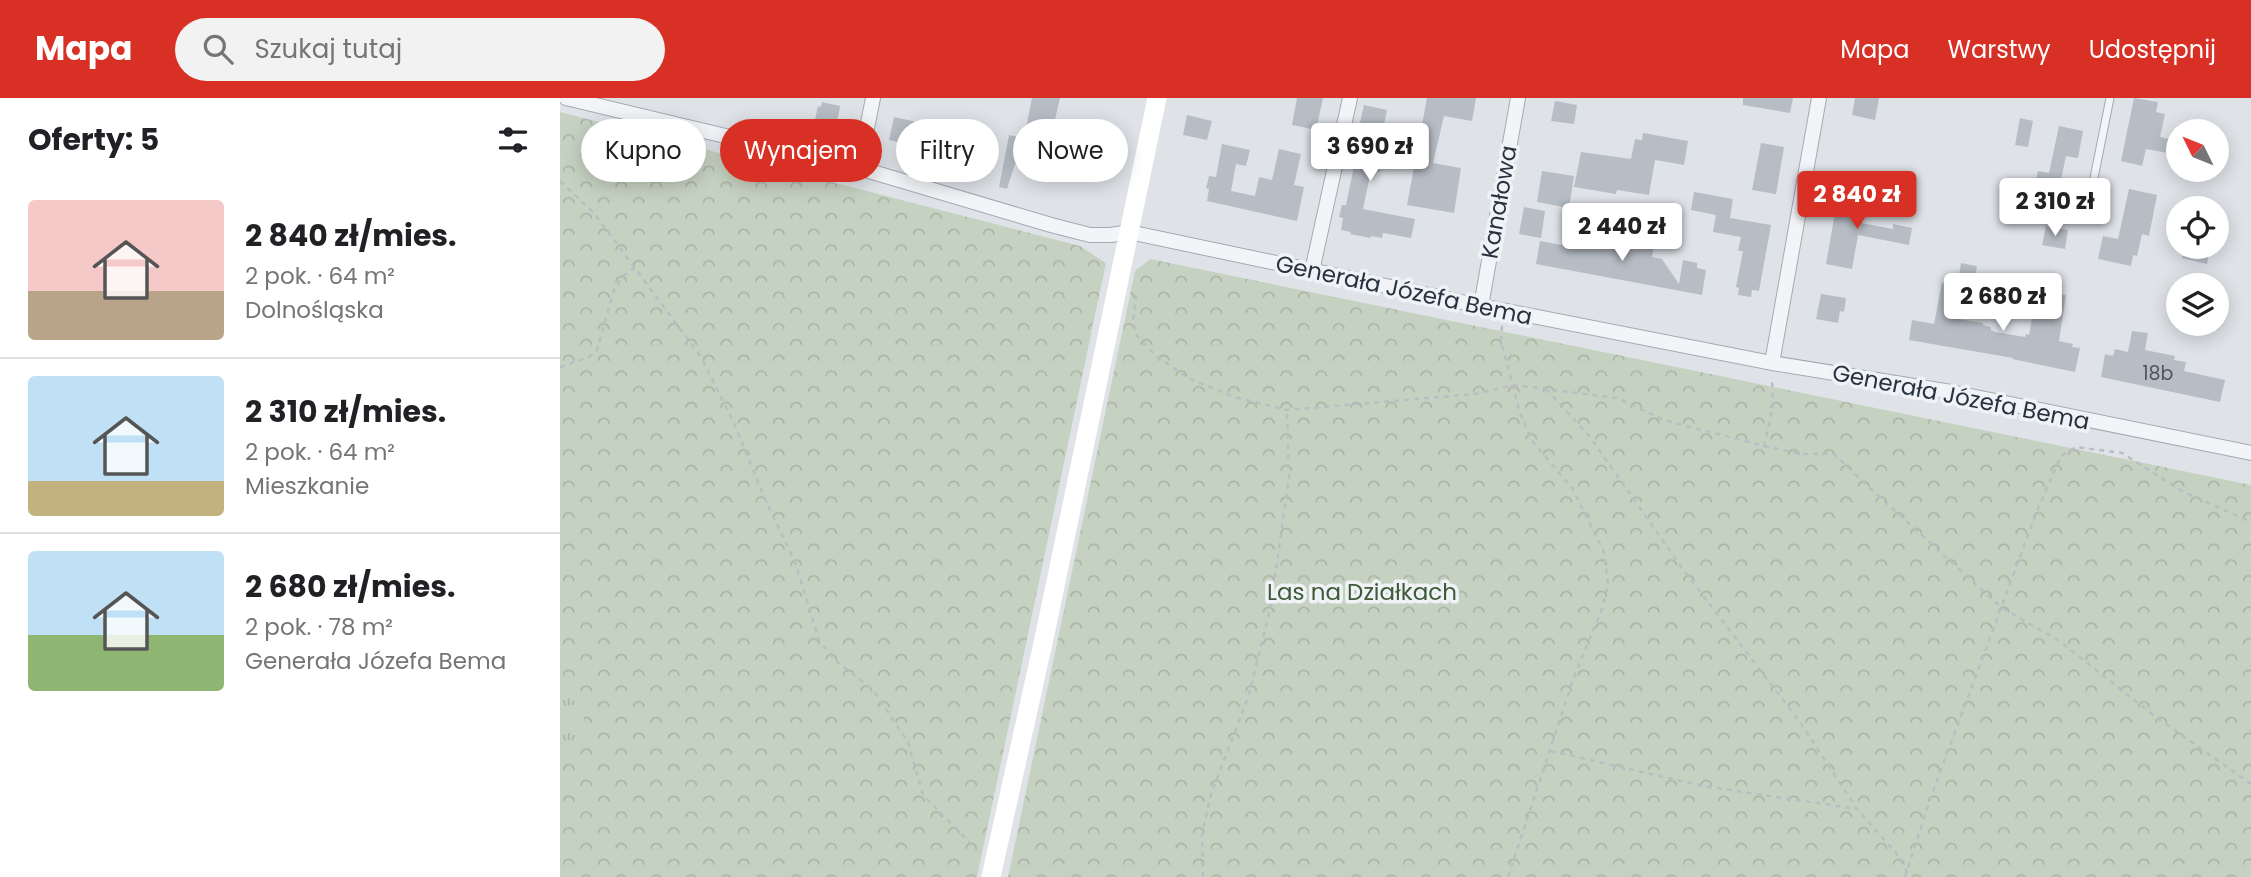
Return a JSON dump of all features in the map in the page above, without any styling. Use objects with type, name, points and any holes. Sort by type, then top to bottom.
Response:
[{"type":"main road","points":[[992,872],[1048,621],[1157,98]]},
{"type":"street","name":"Generała Józefa Bema","points":[[566,98],[596,101],[720,133]]},
{"type":"street","points":[[869,119],[873,98]]},
{"type":"street","points":[[1312,271],[1350,98]]},
{"type":"street","name":"Kanałowa","points":[[1481,306],[1518,98]]},
{"type":"street","points":[[1772,363],[1819,98]]},
{"type":"street","name":"Generała Józefa Bema","points":[[882,175],[1090,235],[1129,232],[1503,311],[1772,363],[1951,392],[2251,453]]},
{"type":"lane","points":[[2090,198],[2110,98]]},
{"type":"path","points":[[560,181],[594,213],[701,358],[734,423],[764,497],[795,562],[819,640],[835,660],[873,690],[908,742],[923,795],[992,872]]},
{"type":"path","points":[[560,367],[590,357],[597,350],[614,290],[623,276],[636,267]]},
{"type":"path","points":[[1136,290],[1133,321],[1137,336],[1156,356],[1188,378],[1234,397],[1287,410],[1475,394],[1514,385],[1618,398],[1664,420],[1764,446],[1802,454],[1833,453],[2003,608],[2058,640],[2152,714],[2251,784]]},
{"type":"path","points":[[1503,311],[1501,341],[1520,413],[1533,442],[1572,488],[1604,552],[1608,583],[1602,609],[1574,677],[1508,877]]},
{"type":"path","points":[[1764,446],[1773,407],[1772,363]]},
{"type":"path","points":[[1546,389],[1590,436],[1685,572],[1800,722],[1857,809],[1896,853],[1907,876]]},
{"type":"path","points":[[1203,877],[1202,834],[1211,794],[1249,695],[1271,606],[1289,477],[1287,410]]},
{"type":"path","points":[[1907,876],[1932,794],[2037,511],[2061,456],[2076,447],[2122,453],[2182,491],[2251,522]]},
{"type":"path","points":[[1550,751],[1703,786],[1857,809]]},
{"type":"green space","points":[[560,112],[587,119],[581,119],[581,182],[706,182],[706,150],[720,153],[720,182],[832,182],[1080,246],[1106,263],[977,877],[560,877]]},
{"type":"green space","name":"Las na Działkach","points":[[1150,259],[2251,485],[2251,877],[1008,877],[1135,271]]},
{"type":"green space","points":[[560,677],[595,738],[560,764]]},
{"type":"building","points":[[1032,98],[1060,98],[1055,119],[1028,119]]},
{"type":"building","points":[[1297,98],[1323,98],[1316,130],[1292,125]]},
{"type":"building","points":[[1427,98],[1476,98],[1472,121],[1444,116],[1433,163],[1461,168],[1454,213],[1407,205]]},
{"type":"building","points":[[1743,98],[1793,98],[1790,113],[1743,105]]},
{"type":"building","points":[[1855,98],[1879,98],[1875,120],[1852,115]]},
{"type":"building","points":[[2134,98],[2158,102],[2156,112],[2165,114],[2160,137],[2166,138],[2166,153],[2146,149],[2142,166],[2121,161]]},
{"type":"building","points":[[1555,101],[1577,105],[1574,124],[1551,121]]},
{"type":"building","points":[[822,102],[840,106],[838,119],[815,119],[818,106],[821,107]]},
{"type":"building","points":[[1364,105],[1387,110],[1379,148],[1384,149],[1379,172],[1371,171],[1363,209],[1415,219],[1411,238],[1383,233],[1382,238],[1371,238],[1341,230],[1343,218],[1339,217],[1342,205],[1346,205],[1354,166],[1350,166]]},
{"type":"building","points":[[1187,115],[1212,121],[1207,140],[1183,135]]},
{"type":"building","points":[[894,117],[903,119],[896,119],[896,142],[889,140]]},
{"type":"building","points":[[2020,118],[2033,121],[2028,147],[2015,145]]},
{"type":"building","points":[[2059,126],[2083,131],[2078,158],[2066,156],[2057,199],[2033,193],[2038,171],[2049,173]]},
{"type":"building","points":[[1643,133],[1688,141],[1684,165],[1655,160],[1649,195],[1617,190],[1616,194],[1574,187],[1581,152],[1631,159],[1635,139],[1642,140]]},
{"type":"building","points":[[1009,135],[1013,136],[1013,170],[1007,189],[999,187]]},
{"type":"building","points":[[1761,143],[1784,147],[1776,194],[1752,190]]},
{"type":"building","points":[[1222,144],[1250,150],[1246,166],[1236,164],[1231,191],[1255,196],[1259,177],[1272,180],[1279,149],[1301,154],[1294,185],[1304,187],[1297,221],[1207,201],[1209,176],[1216,177]]},
{"type":"building","points":[[1542,171],[1574,176],[1569,208],[1537,202]]},
{"type":"building","points":[[1886,181],[1910,186],[1906,202],[1883,197]]},
{"type":"building","points":[[2129,189],[2157,195],[2149,236],[2142,234],[2137,256],[2133,255],[2131,266],[2098,259],[2103,236],[2118,239]]},
{"type":"building","points":[[1839,190],[1861,194],[1856,222],[1893,229],[1893,224],[1912,228],[1909,245],[1858,235],[1852,269],[1826,264]]},
{"type":"building","points":[[1694,192],[1733,199],[1730,218],[1771,225],[1759,291],[1752,290],[1751,297],[1738,295],[1739,288],[1736,287],[1743,251],[1738,251],[1741,237],[1713,232],[1716,215],[1691,210]]},
{"type":"building","points":[[1524,207],[1545,211],[1541,238],[1519,234]]},
{"type":"building","points":[[2046,226],[2068,230],[2065,249],[2042,245]]},
{"type":"building","points":[[1609,235],[1654,244],[1652,257],[1662,259],[1679,284],[1683,260],[1697,263],[1697,268],[1706,270],[1702,295],[1536,264],[1540,241],[1583,249],[1584,242],[1592,243],[1593,237],[1608,240]]},
{"type":"building","points":[[2186,259],[2208,259],[2207,264]]},
{"type":"building","points":[[1961,263],[1977,266],[1973,290],[1957,287]]},
{"type":"building","points":[[1942,283],[1957,286],[1952,318],[1983,323],[1995,332],[2025,337],[2026,334],[2029,335],[2037,290],[2066,295],[2059,341],[2080,348],[2075,372],[1909,340],[1912,320],[1934,324]]},
{"type":"building","points":[[1821,294],[1846,298],[1844,312],[1840,311],[1838,323],[1816,319]]},
{"type":"building","points":[[2132,331],[2148,333],[2145,350],[2175,356],[2174,360],[2186,362],[2184,371],[2225,380],[2220,402],[2101,377],[2105,354],[2113,356],[2115,349],[2128,352]]}]
